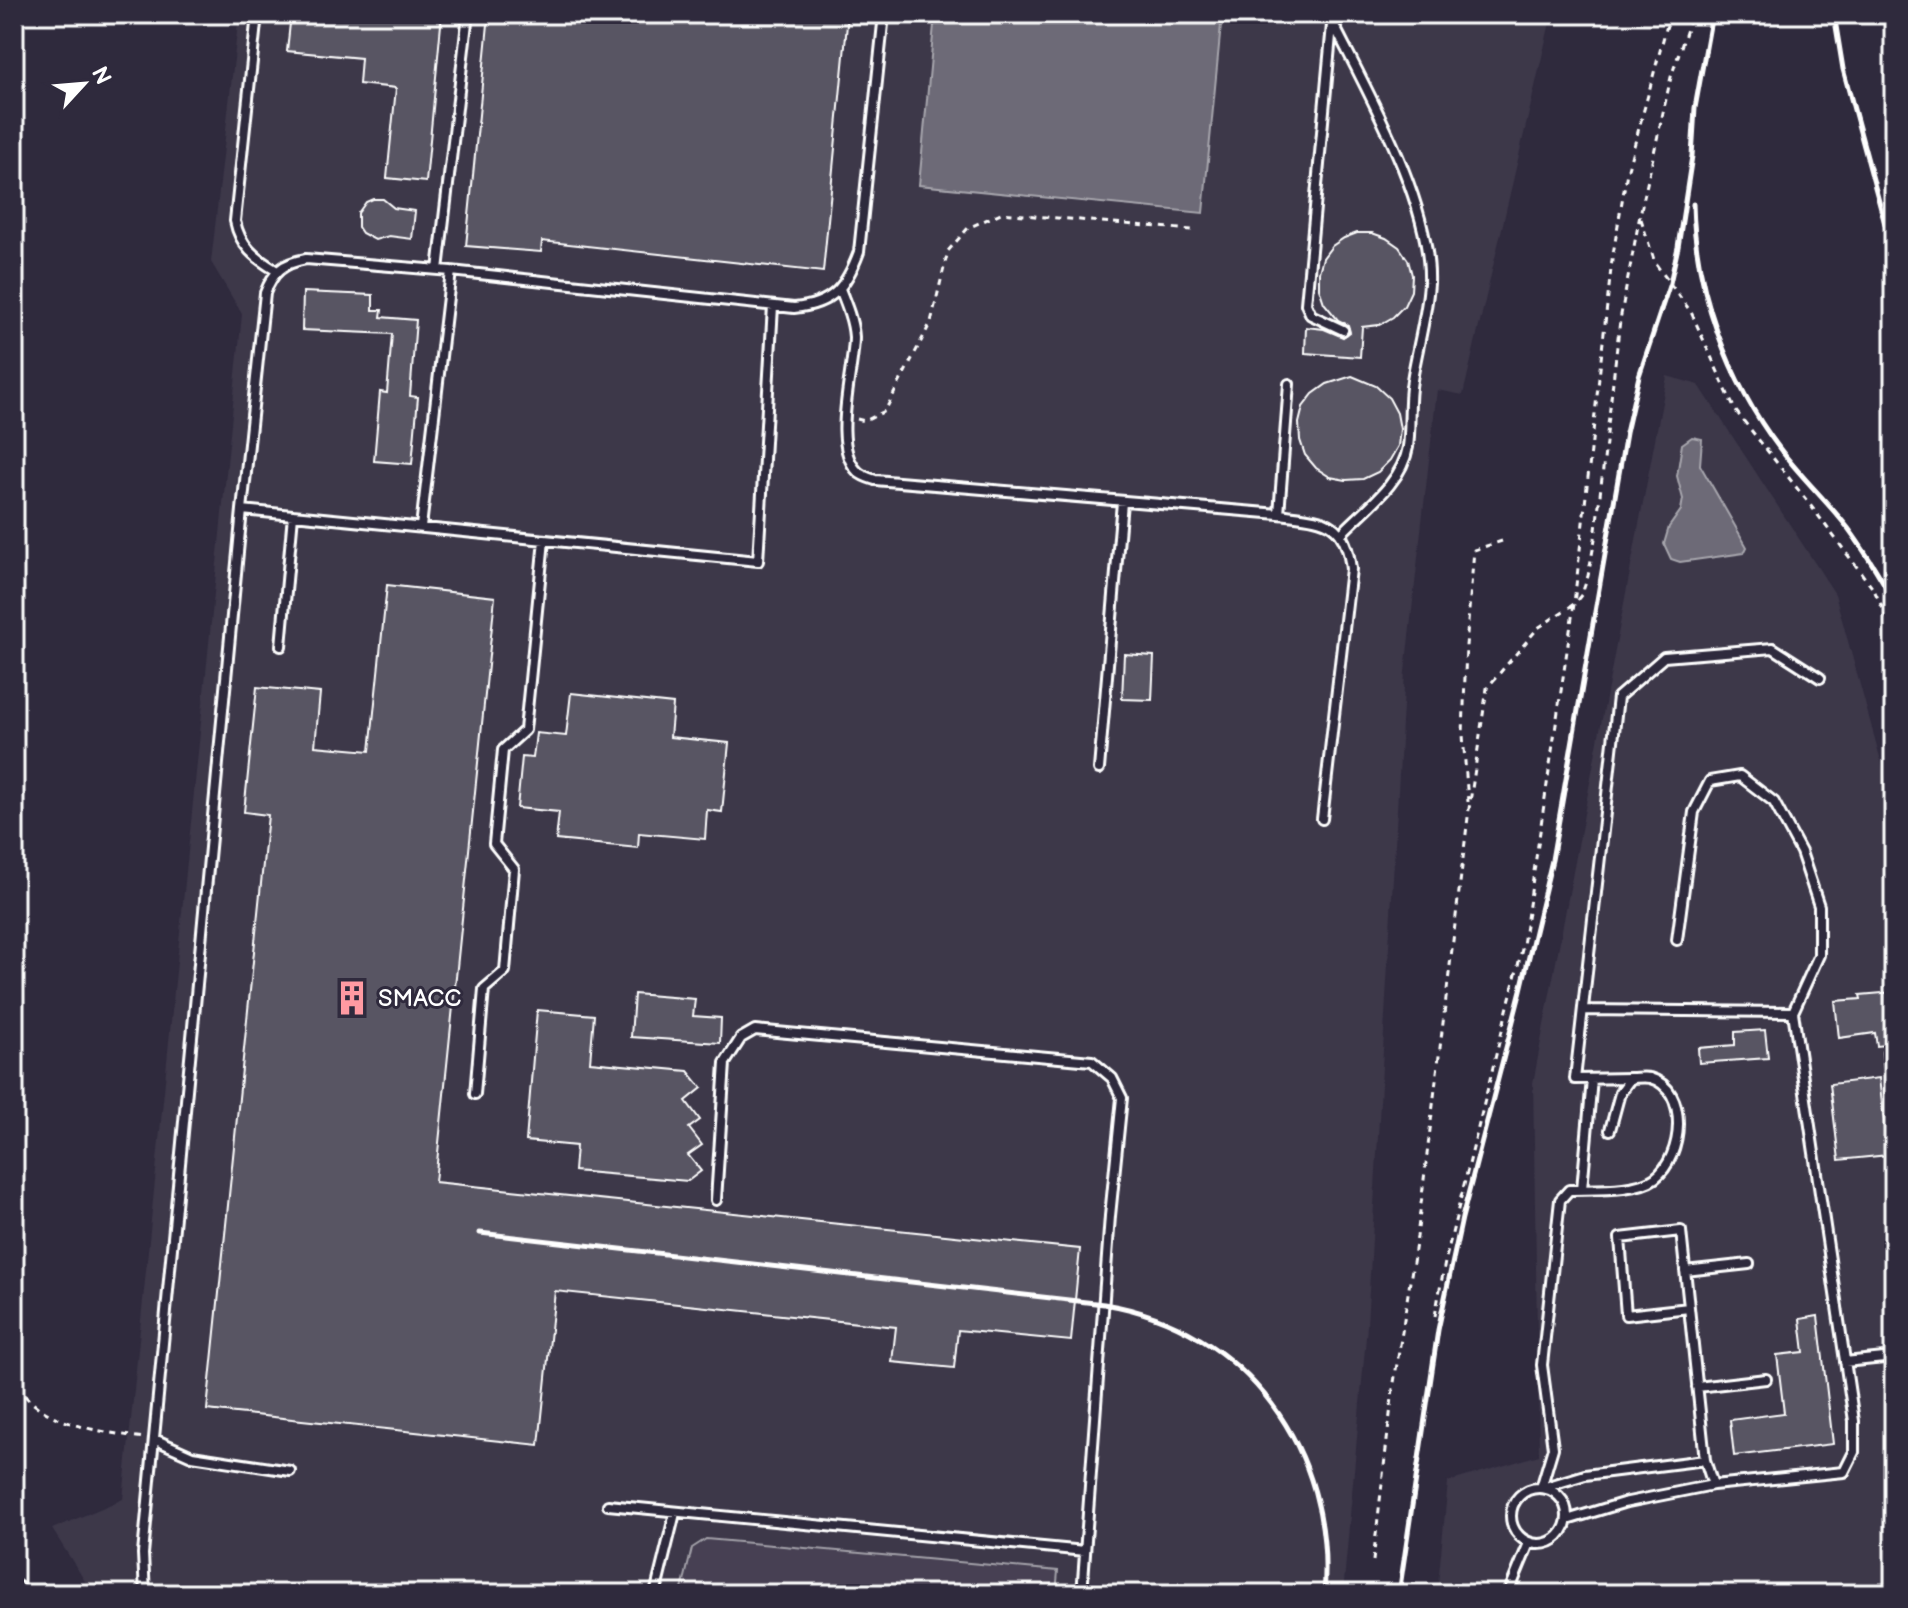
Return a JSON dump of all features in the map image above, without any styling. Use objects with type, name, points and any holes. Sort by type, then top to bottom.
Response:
[{"type":"lane","points":[[257,14],[235,221],[238,237],[248,251],[277,271]]},
{"type":"lane","points":[[438,270],[468,14]]},
{"type":"lane","points":[[145,1594],[143,1554],[265,293],[277,271],[292,261],[306,259],[451,271],[773,306],[813,306],[827,301],[852,271],[859,252],[884,14]]},
{"type":"lane","points":[[1332,17],[1306,304],[1311,315],[1343,330]]},
{"type":"lane","points":[[1332,17],[1405,177],[1423,233],[1429,283],[1411,387],[1407,449],[1389,485],[1342,533]]},
{"type":"lane","points":[[421,527],[451,271]]},
{"type":"lane","points":[[840,289],[854,336],[845,417],[846,449],[860,474],[875,480],[1279,514],[1330,523],[1342,533],[1351,569],[1322,819]]},
{"type":"lane","points":[[242,510],[758,561],[773,306]]},
{"type":"lane","points":[[1279,514],[1289,384]]},
{"type":"lane","points":[[1099,769],[1122,502]]},
{"type":"lane","points":[[281,646],[293,515]]},
{"type":"lane","points":[[475,1094],[484,989],[505,971],[514,869],[494,844],[503,750],[525,730],[544,540]]},
{"type":"lane","points":[[1541,1488],[1553,1448],[1542,1365],[1560,1200],[1569,1190],[1639,1186],[1654,1179],[1668,1165],[1676,1142],[1679,1114],[1671,1093],[1651,1078],[1575,1079],[1618,697],[1664,657],[1773,648],[1820,678]]},
{"type":"lane","points":[[1567,1520],[1623,1503],[1713,1485],[1844,1472],[1854,1452],[1854,1421],[1793,1012],[1819,955],[1819,906],[1801,852],[1774,802],[1740,776],[1710,781],[1694,812],[1677,940]]},
{"type":"lane","points":[[1583,1010],[1793,1012]]},
{"type":"lane","points":[[716,1200],[725,1063],[741,1038],[755,1030],[1092,1061],[1112,1078],[1122,1098],[1082,1594]]},
{"type":"lane","points":[[1888,1053],[1894,1101]]},
{"type":"lane","points":[[1610,1130],[1620,1093],[1631,1078]]},
{"type":"lane","points":[[1582,1189],[1592,1079]]},
{"type":"lane","points":[[1689,1308],[1626,1315],[1620,1238],[1681,1231],[1705,1460],[1713,1485]]},
{"type":"lane","points":[[1685,1271],[1749,1264]]},
{"type":"lane","points":[[1845,1362],[1894,1357]]},
{"type":"lane","points":[[1697,1387],[1766,1379]]},
{"type":"lane","points":[[154,1439],[192,1456],[290,1471]]},
{"type":"lane","points":[[1541,1488],[1555,1493],[1562,1500],[1567,1520],[1559,1537],[1541,1545],[1529,1543],[1514,1531],[1511,1511],[1523,1493],[1585,1475],[1705,1460]]},
{"type":"lane","points":[[608,1505],[1085,1551]]},
{"type":"lane","points":[[655,1594],[675,1513]]},
{"type":"lane","points":[[1508,1594],[1529,1543]]},
{"type":"path","points":[[1435,1316],[1445,1262],[1523,945],[1574,604],[1612,260],[1627,172],[1670,14]]},
{"type":"path","points":[[1373,1561],[1393,1389],[1417,1237],[1469,809],[1487,688],[1538,628],[1574,604],[1582,594],[1588,576],[1620,320],[1671,77],[1692,14]]},
{"type":"path","points":[[845,417],[865,421],[885,411],[931,322],[948,251],[968,228],[1001,213],[1192,230]]},
{"type":"path","points":[[1640,215],[1655,263],[1691,312],[1735,410],[1874,590],[1894,632]]},
{"type":"path","points":[[1469,809],[1463,735],[1474,550],[1505,540]]},
{"type":"path","points":[[14,1374],[26,1396],[54,1416],[100,1432],[154,1439]]},
{"type":"shaded area","points":[[239,14],[1552,14],[1463,395],[1437,390],[1405,672],[1367,1326],[1343,1594],[93,1594],[52,1529],[123,1499],[242,314],[211,262]]},
{"type":"shaded area","points":[[935,14],[1222,14],[1203,213],[919,185]]},
{"type":"shaded area","points":[[1667,376],[1699,385],[1835,594],[1889,790],[1894,836],[1894,1594],[1437,1594],[1448,1482],[1539,1455],[1533,1083]]},
{"type":"shaded area","points":[[1692,437],[1702,439],[1700,465],[1747,547],[1744,553],[1680,562],[1671,559],[1664,544],[1669,527],[1681,510],[1683,499],[1677,476],[1682,444]]},
{"type":"shaded area","points":[[706,1539],[1058,1571],[1056,1594],[681,1594],[692,1548]]},
{"type":"building","points":[[291,14],[442,14],[426,182],[387,178],[396,88],[359,84],[361,58],[287,51]]},
{"type":"building","points":[[489,14],[848,14],[823,272],[542,241],[541,252],[466,246]]},
{"type":"building","points":[[383,199],[394,208],[415,211],[412,239],[389,236],[375,240],[362,233],[358,227],[358,213],[366,202]]},
{"type":"building","points":[[1357,233],[1372,233],[1399,247],[1408,260],[1412,275],[1411,291],[1404,306],[1393,317],[1379,325],[1362,327],[1360,357],[1305,353],[1306,327],[1324,329],[1343,337],[1350,332],[1348,325],[1338,320],[1324,303],[1319,288],[1319,272],[1323,258],[1332,246]]},
{"type":"building","points":[[303,292],[373,295],[373,310],[382,310],[381,317],[416,320],[410,396],[418,397],[412,464],[374,461],[380,392],[387,393],[392,334],[302,330]]},
{"type":"building","points":[[1352,376],[1376,386],[1389,398],[1397,413],[1400,429],[1398,446],[1378,472],[1363,479],[1346,480],[1330,477],[1316,468],[1305,455],[1299,423],[1303,407],[1313,394],[1327,384]]},
{"type":"building","name":"SMACC","points":[[387,585],[495,597],[435,1182],[1080,1249],[1071,1341],[958,1330],[954,1368],[892,1362],[896,1327],[555,1291],[539,1445],[207,1410],[268,815],[244,812],[257,687],[320,693],[315,746],[370,751]]},
{"type":"building","points":[[1124,654],[1154,656],[1152,700],[1122,699]]},
{"type":"building","points":[[571,693],[673,704],[670,737],[729,743],[722,812],[707,810],[705,839],[639,833],[638,848],[556,840],[559,812],[517,808],[522,757],[533,758],[536,733],[566,736]]},
{"type":"building","points":[[1894,992],[1894,1044],[1877,1046],[1875,1033],[1839,1038],[1835,1001]]},
{"type":"building","points":[[634,994],[695,999],[693,1016],[721,1018],[720,1043],[631,1037]]},
{"type":"building","points":[[537,1010],[594,1015],[590,1062],[688,1071],[702,1088],[686,1101],[700,1120],[689,1128],[702,1145],[688,1155],[701,1171],[688,1181],[574,1171],[576,1146],[526,1141]]},
{"type":"building","points":[[1765,1030],[1768,1058],[1699,1063],[1698,1048],[1735,1045],[1735,1032]]},
{"type":"building","points":[[1879,1078],[1888,1155],[1839,1160],[1830,1084]]},
{"type":"building","points":[[1818,1316],[1833,1444],[1734,1456],[1730,1420],[1784,1413],[1777,1355],[1804,1352],[1800,1319]]},
{"type":"railway","points":[[1399,1594],[1438,1330],[1462,1218],[1552,860],[1626,433],[1639,376],[1670,283],[1678,247],[1692,156],[1695,108],[1712,14]]},
{"type":"railway","points":[[1834,14],[1843,69],[1894,257]]},
{"type":"railway","points":[[1693,204],[1700,269],[1708,301],[1730,364],[1745,394],[1780,449],[1848,528],[1894,601]]},
{"type":"railway","points":[[480,1233],[1104,1304],[1155,1317],[1200,1339],[1239,1368],[1272,1404],[1297,1445],[1315,1492],[1324,1541],[1324,1594]]},
{"type":"place","name":"SMACC","points":[[352,998]]}]
